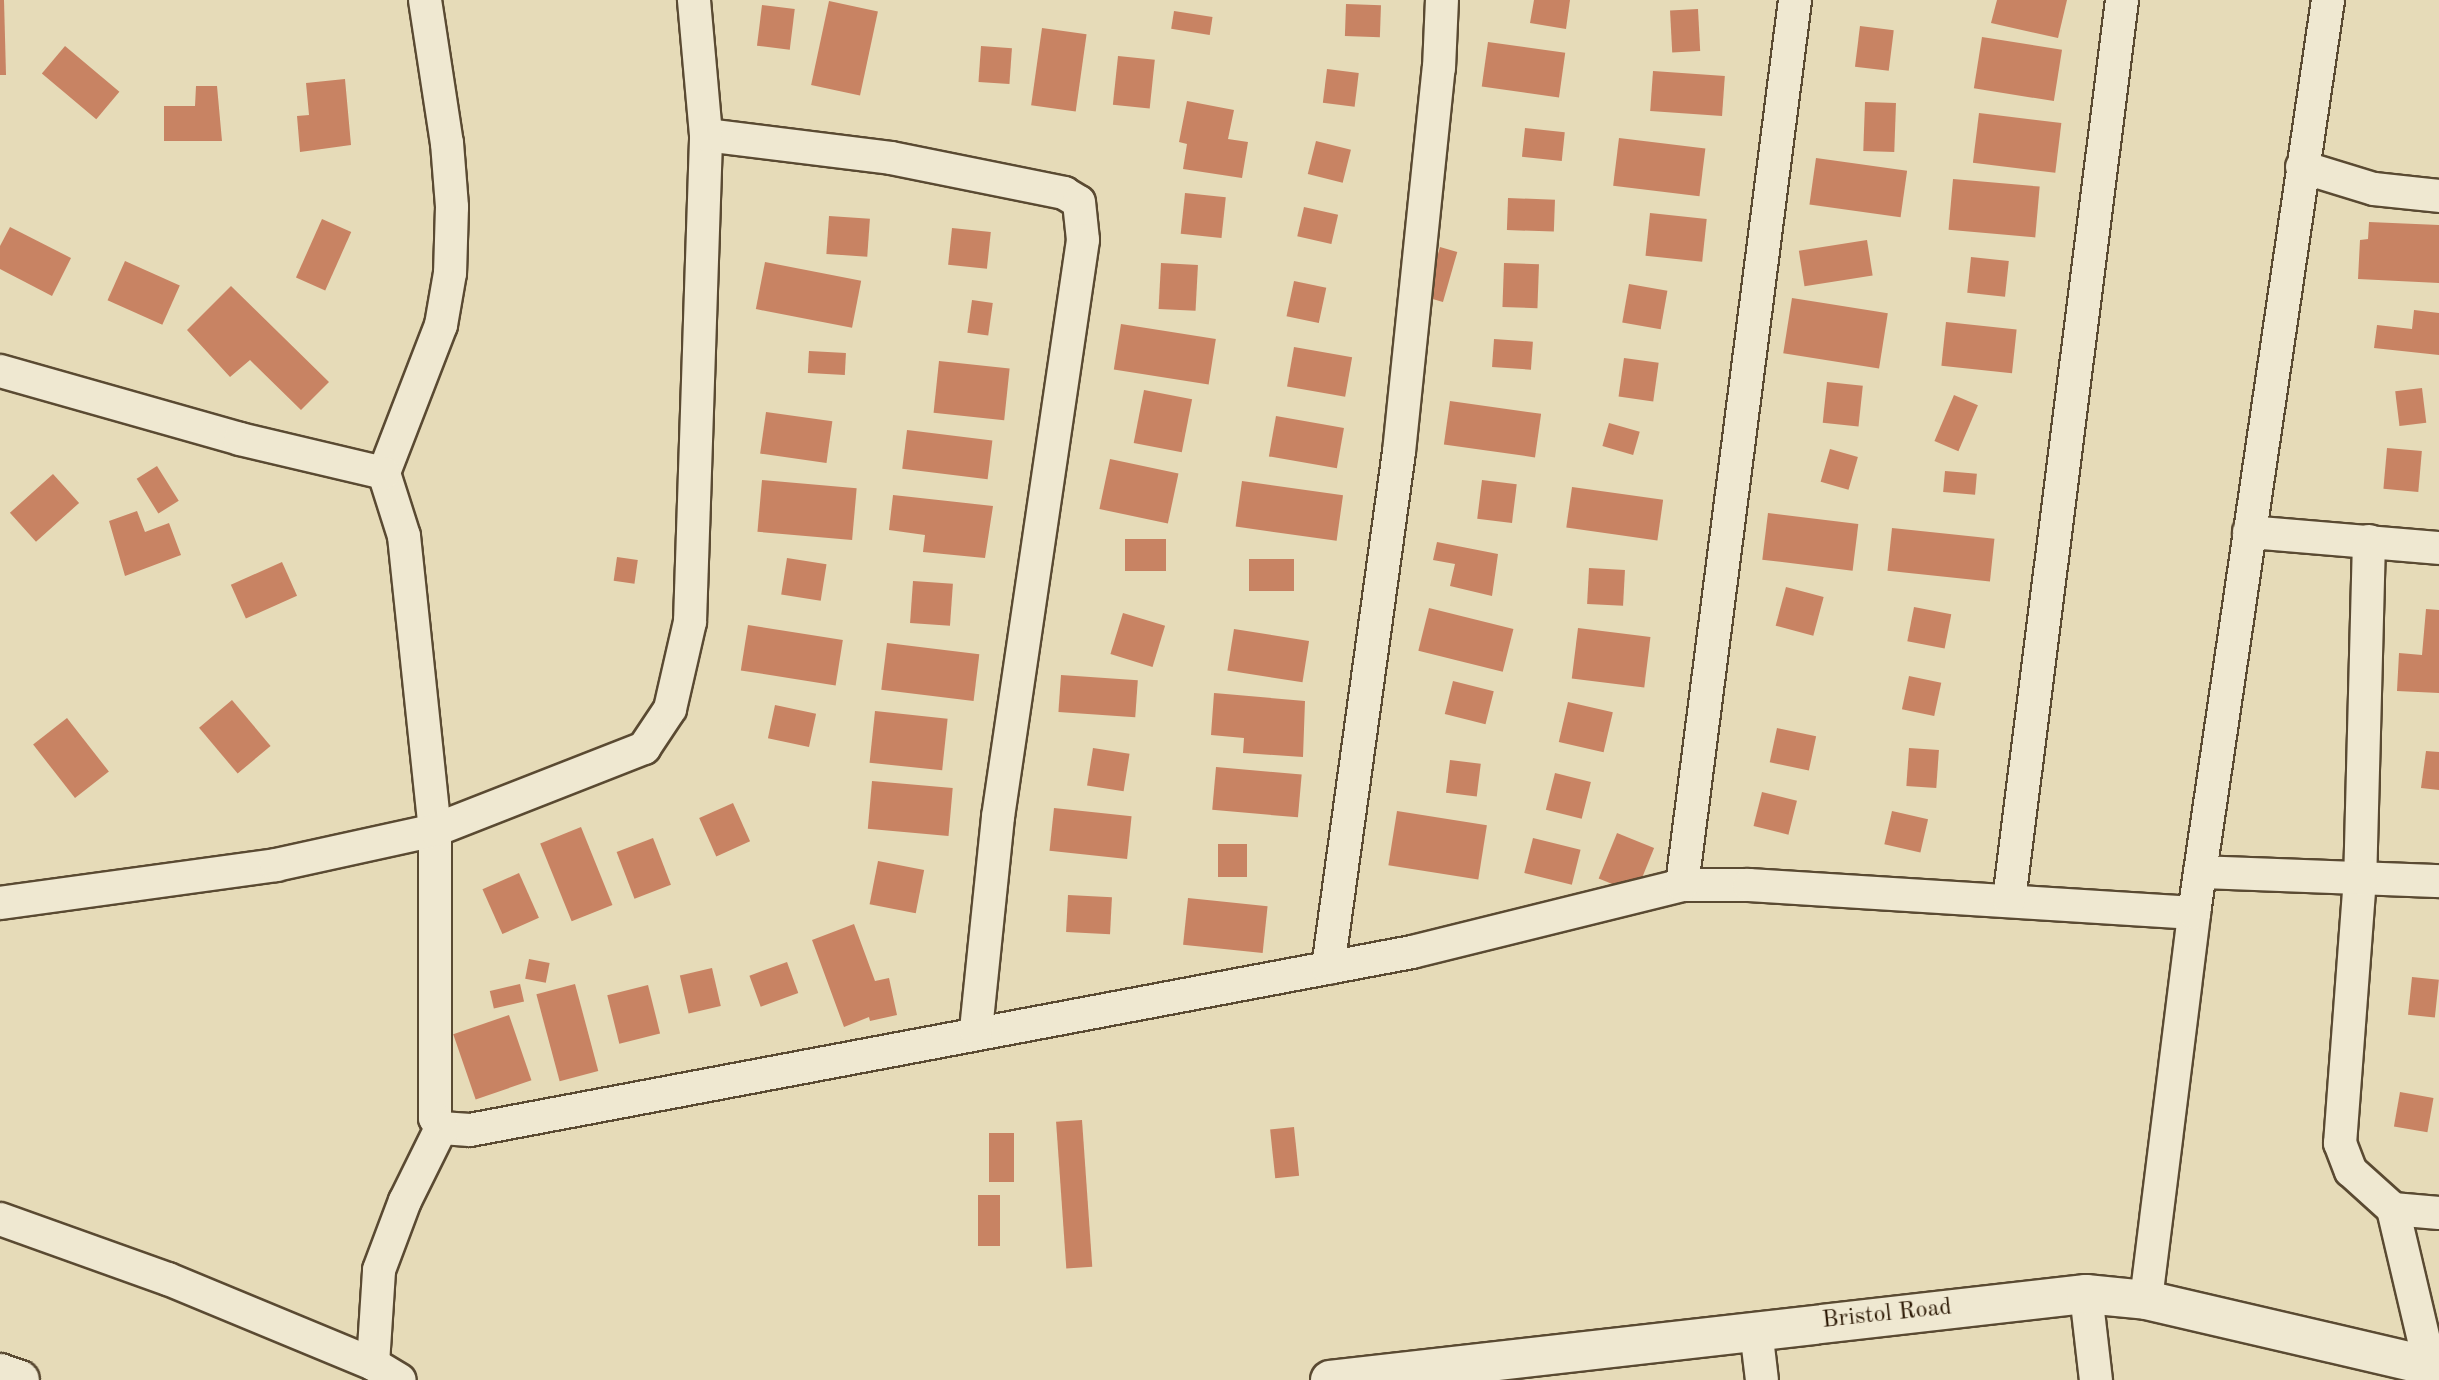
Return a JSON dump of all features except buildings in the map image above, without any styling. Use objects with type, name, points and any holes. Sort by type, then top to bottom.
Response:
[{"type":"street","points":[[425,0],[447,143],[453,207],[450,273],[441,326],[384,474],[404,537],[435,830],[435,1118],[441,1128]]},
{"type":"street","points":[[0,903],[275,865],[435,830],[644,748],[670,709],[690,622],[706,135],[694,0]]},
{"type":"street","points":[[1328,968],[1399,452],[1439,68],[1442,0]]},
{"type":"street","points":[[1682,885],[1795,0]]},
{"type":"street","points":[[2009,900],[2122,0]]},
{"type":"street","points":[[2146,1300],[2194,913],[2301,167],[2328,0]]},
{"type":"street","points":[[706,135],[891,158],[1064,193],[1079,202],[1083,240],[998,817],[976,1031]]},
{"type":"street","points":[[2301,167],[2374,189],[2439,196]]},
{"type":"street","points":[[0,371],[240,439],[384,474]]},
{"type":"street","points":[[2249,532],[2439,548]]},
{"type":"street","points":[[2369,541],[2360,878],[2340,1143],[2351,1171],[2393,1209],[2434,1366]]},
{"type":"street","points":[[2200,872],[2439,881]]},
{"type":"street","points":[[441,1128],[470,1130],[976,1031],[1328,968],[1496,934],[1682,885],[2009,900],[2194,913]]},
{"type":"street","points":[[373,1364],[379,1270],[405,1200],[441,1128]]},
{"type":"street","points":[[2393,1209],[2439,1213]]},
{"type":"street","points":[[0,1219],[168,1279],[373,1364],[400,1380]]},
{"type":"street","points":[[2086,1294],[2096,1380]]},
{"type":"street","name":"Bristol Road","points":[[1330,1380],[1377,1377],[1756,1330],[2086,1294],[2146,1300],[2434,1366]]},
{"type":"street","points":[[1756,1330],[1762,1380]]},
{"type":"street","points":[[0,1373],[20,1380]]}]
